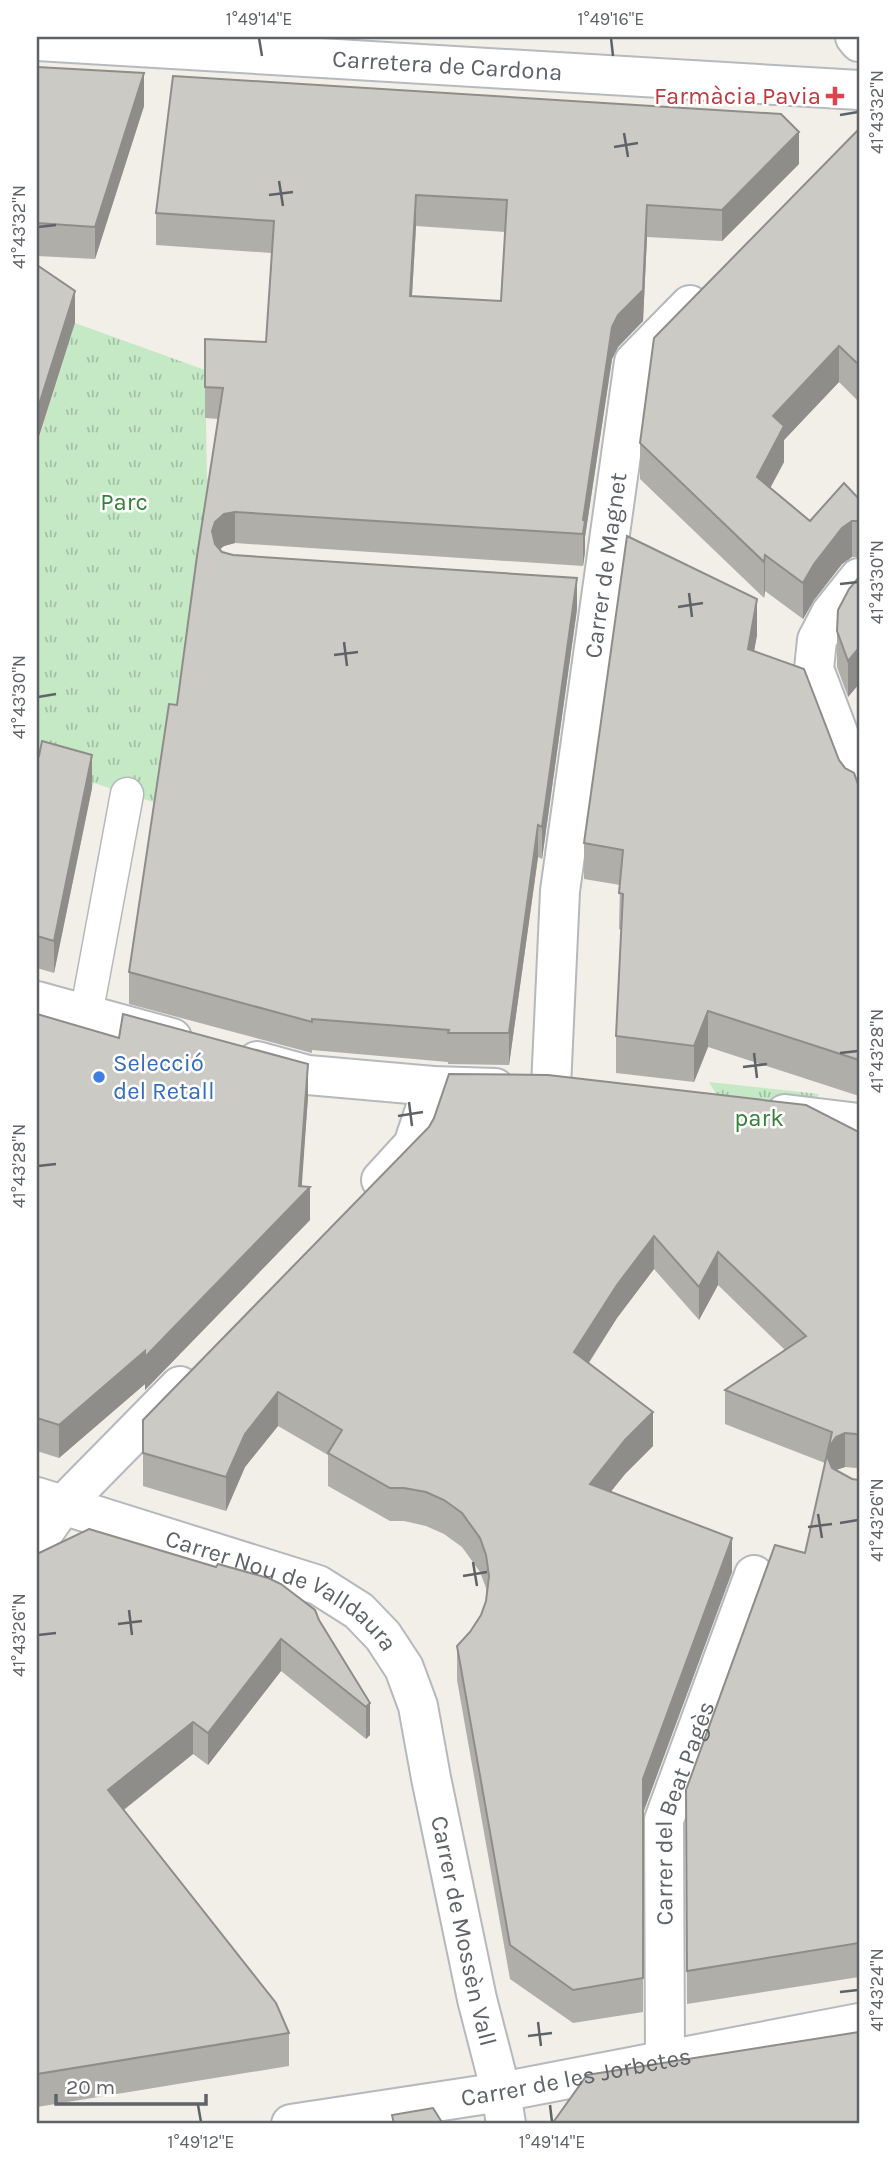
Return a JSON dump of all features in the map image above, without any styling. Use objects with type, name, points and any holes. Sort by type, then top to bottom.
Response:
[{"type":"street","points":[[855,37],[859,42]]},
{"type":"street","name":"Carretera de Cardona","points":[[37,41],[859,90]]},
{"type":"street","name":"Carrer de Magnet","points":[[551,1087],[560,891],[634,362],[718,276]]},
{"type":"street","points":[[859,578],[831,613],[817,640],[814,669],[859,788]]},
{"type":"street","points":[[562,586],[603,589]]},
{"type":"street","points":[[86,1014],[127,794]]},
{"type":"street","points":[[37,1001],[308,1074],[433,1086],[551,1087],[591,1091]]},
{"type":"street","points":[[361,1201],[413,1145],[433,1086]]},
{"type":"street","points":[[751,1110],[859,1123]]},
{"type":"street","points":[[37,1542],[50,1501],[205,1360]]},
{"type":"street","name":"Carrer Nou de Valldaura","points":[[50,1501],[318,1585],[359,1612],[383,1636],[404,1668],[418,1706],[431,1778]]},
{"type":"street","name":"Carrer del Beat Pagès","points":[[665,2060],[664,1819],[754,1575]]},
{"type":"street","name":"Carrer de Mossèn Vall","points":[[431,1778],[477,2000],[503,2108]]},
{"type":"street","name":"Carrer de les Jorbetes","points":[[291,2124],[503,2108],[665,2060],[859,2023]]},
{"type":"green space","name":"Parc","points":[[75,323],[205,370],[207,478],[214,479],[177,737],[159,804],[94,783],[92,788],[37,773],[37,445]]},
{"type":"green space","name":"park","points":[[709,1082],[819,1094],[782,1151],[724,1107]]},
{"type":"building","points":[[37,67],[144,73],[95,227],[37,223]]},
{"type":"building","points":[[173,76],[781,114],[799,132],[722,210],[647,205],[643,290],[618,315],[612,327],[583,534],[235,512],[224,514],[215,522],[212,531],[215,544],[222,552],[233,555],[577,578],[542,827],[538,825],[509,1033],[448,1033],[449,1030],[312,1019],[312,1022],[129,972],[169,704],[177,705],[223,388],[205,387],[205,339],[266,342],[274,221],[156,213]],"holes":[[[416,195],[507,200],[501,301],[410,296]]]},
{"type":"building","points":[[859,129],[859,365],[839,346],[773,416],[784,426],[757,477],[810,521],[844,483],[859,499],[859,521],[852,521],[842,528],[803,583],[765,555],[764,562],[640,443],[654,338]]},
{"type":"building","points":[[37,265],[75,291],[37,411]]},
{"type":"building","points":[[627,536],[757,599],[748,649],[804,669],[839,760],[845,768],[854,773],[859,787],[859,1060],[708,1011],[694,1046],[616,1036],[623,894],[619,893],[623,850],[584,843]]},
{"type":"building","points":[[859,577],[859,648],[848,661],[837,631],[838,610]]},
{"type":"building","points":[[42,741],[92,755],[54,941],[37,936],[37,755],[39,756]]},
{"type":"building","points":[[37,1014],[119,1038],[123,1014],[308,1064],[299,1186],[310,1187],[145,1357],[145,1351],[59,1425],[37,1418]]},
{"type":"building","points":[[449,1074],[548,1075],[806,1105],[859,1132],[859,1435],[845,1433],[836,1437],[829,1447],[828,1458],[832,1468],[859,1480],[859,1943],[687,1971],[686,1790],[775,1545],[805,1553],[832,1432],[725,1390],[806,1336],[718,1252],[699,1287],[654,1236],[617,1285],[574,1352],[653,1412],[625,1440],[590,1484],[732,1538],[643,1779],[643,1978],[573,1990],[510,1945],[457,1646],[481,1615],[489,1576],[480,1538],[462,1513],[444,1500],[426,1492],[390,1488],[328,1453],[342,1430],[278,1392],[245,1434],[226,1477],[143,1453],[143,1420],[429,1127]]},
{"type":"building","points":[[89,1529],[216,1567],[218,1564],[268,1578],[281,1584],[315,1610],[370,1703],[366,1707],[281,1639],[208,1733],[193,1722],[108,1790],[276,2003],[289,2033],[37,2074],[37,1554]]},
{"type":"building","points":[[859,2032],[859,2124],[552,2124],[587,2075]]},
{"type":"building","points":[[433,2108],[443,2124],[394,2124],[392,2115]]},
{"type":"place","name":"Farmàcia Pavia","points":[[835,96]]},
{"type":"place","name":"Selecció del Retall","points":[[99,1077]]}]
